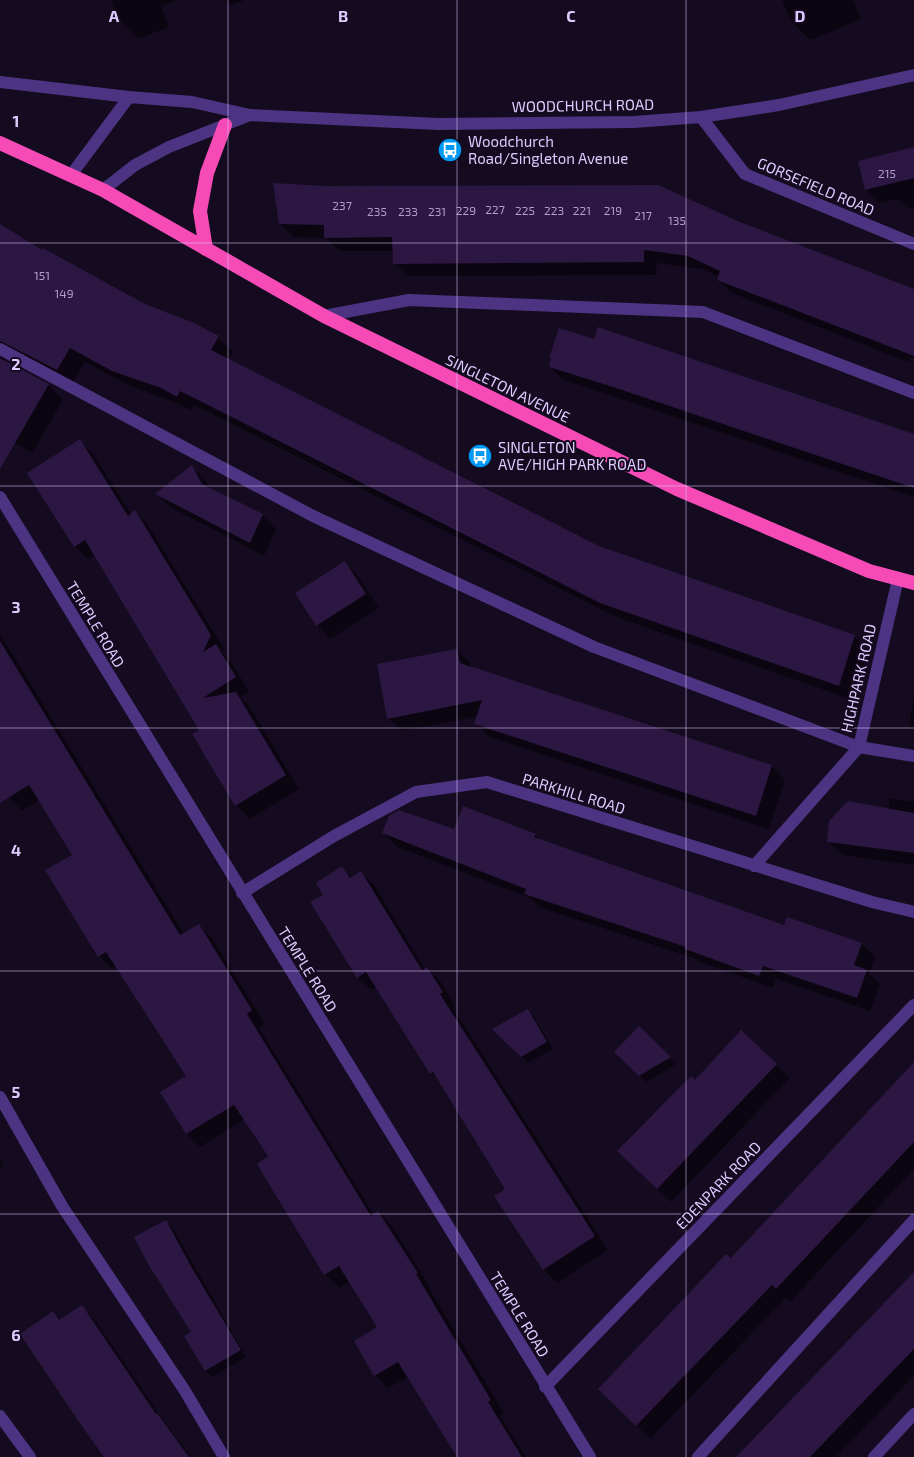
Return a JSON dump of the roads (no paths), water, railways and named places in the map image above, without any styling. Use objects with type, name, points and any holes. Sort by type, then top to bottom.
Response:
[{"type":"highway","points":[[206,249],[200,211],[207,173],[225,125]]},
{"type":"highway","points":[[0,143],[103,190]]},
{"type":"highway","name":"SINGLETON AVENUE","points":[[103,190],[324,316],[677,489],[869,572],[914,583]]},
{"type":"street","name":"WOODCHURCH ROAD","points":[[0,82],[129,98],[192,102],[250,115],[420,124],[634,122],[701,117],[779,105],[914,75]]},
{"type":"street","points":[[71,175],[129,98]]},
{"type":"street","name":"WOODCHURCH ROAD","points":[[103,190],[135,165],[169,147],[250,115]]},
{"type":"street","name":"GORSEFIELD ROAD","points":[[701,117],[745,174],[914,244]]},
{"type":"street","points":[[324,316],[409,300],[703,312],[914,393]]},
{"type":"street","points":[[0,349],[313,516],[576,639],[859,747],[914,756]]},
{"type":"street","name":"TEMPLE ROAD","points":[[0,497],[545,1387],[590,1457]]},
{"type":"street","name":"HIGHPARK ROAD","points":[[754,866],[859,747],[898,579]]},
{"type":"street","name":"PARKHILL ROAD","points":[[242,893],[334,836],[416,792],[487,782],[872,902],[914,912]]},
{"type":"street","name":"EDENPARK ROAD","points":[[545,1387],[914,1005]]},
{"type":"street","points":[[0,1097],[62,1206],[185,1391],[224,1457]]},
{"type":"street","points":[[698,1457],[914,1220]]},
{"type":"street","points":[[874,1457],[914,1414]]},
{"type":"street","points":[[0,1416],[30,1457]]},
{"type":"place","name":"Woodchurch Road/Singleton Avenue","points":[[450,150]]},
{"type":"place","name":"SINGLETON AVE/HIGH PARK ROAD","points":[[480,456]]}]
